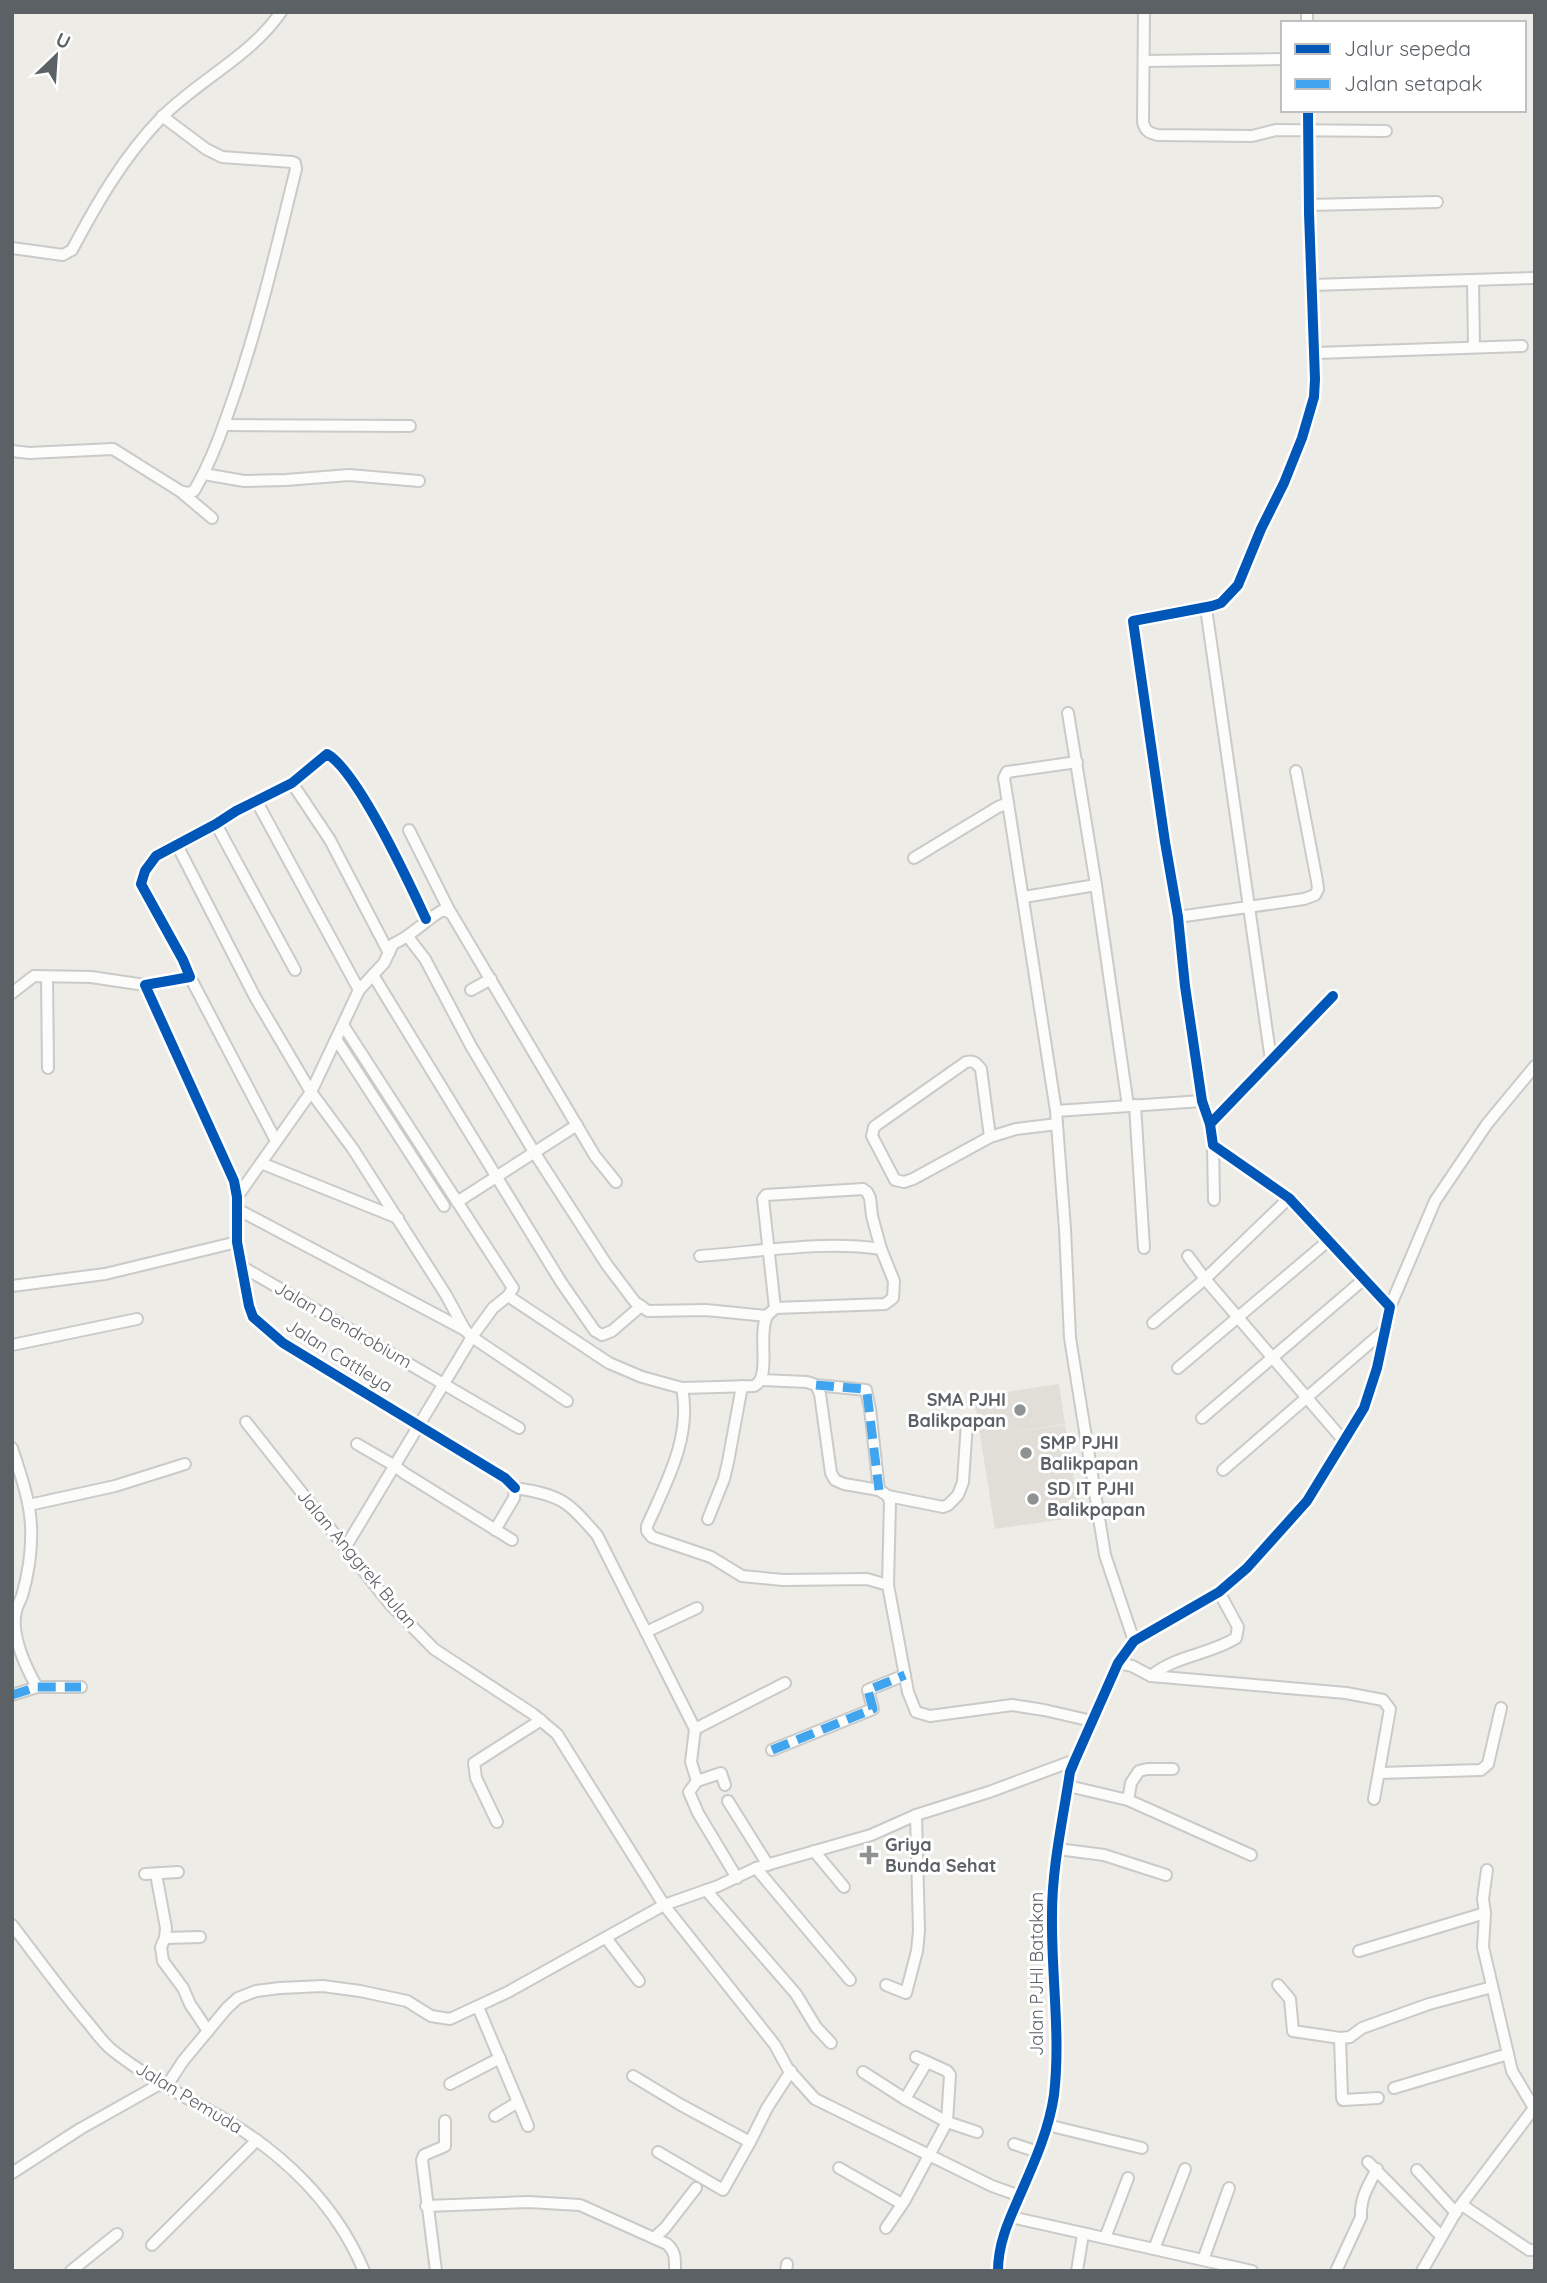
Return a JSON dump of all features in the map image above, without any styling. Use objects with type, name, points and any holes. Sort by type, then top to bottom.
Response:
[{"type":"street","points":[[12,248],[62,255],[72,250],[127,155],[162,116],[251,46],[281,12]]},
{"type":"street","points":[[1144,12],[1143,122],[1149,133],[1252,136],[1276,130],[1386,131]]},
{"type":"street","points":[[1144,61],[1281,59]]},
{"type":"street","points":[[1214,1200],[1213,1145],[1210,1124],[1202,1101],[1178,917],[1133,621],[1221,603],[1238,585],[1302,438],[1314,397],[1315,353],[1308,112]]},
{"type":"street","points":[[162,116],[206,149],[222,157],[292,162],[295,163],[296,169],[258,323],[224,425],[194,491],[180,491]]},
{"type":"street","points":[[1309,205],[1437,202]]},
{"type":"street","points":[[1312,285],[1535,278]]},
{"type":"street","points":[[1473,280],[1474,347]]},
{"type":"street","points":[[1315,353],[1522,346]]},
{"type":"street","points":[[224,425],[410,426]]},
{"type":"street","points":[[12,451],[29,453],[113,449],[180,491],[212,517]]},
{"type":"street","points":[[204,474],[244,481],[349,475],[419,481]]},
{"type":"street","points":[[1206,608],[1271,1060]]},
{"type":"street","points":[[1068,713],[1132,1105],[1144,1248]]},
{"type":"street","points":[[276,1141],[141,884],[145,871],[156,856],[292,783],[327,754],[340,763],[398,861],[426,919]]},
{"type":"street","points":[[1077,762],[1007,772],[1004,778],[1056,1111],[1070,1338],[1105,1555],[1134,1642],[1219,1592],[1247,1568],[1307,1501],[1364,1408],[1377,1368],[1390,1307],[1435,1201],[1487,1124],[1535,1066]]},
{"type":"street","points":[[1178,917],[1304,899],[1315,895],[1318,889],[1296,771]]},
{"type":"street","points":[[292,783],[330,840],[389,953]]},
{"type":"street","points":[[257,802],[359,990]]},
{"type":"street","points":[[914,858],[1008,803]]},
{"type":"street","points":[[216,824],[295,970]]},
{"type":"street","points":[[409,830],[450,912],[595,1156],[616,1182]]},
{"type":"street","points":[[177,845],[255,997],[311,1092],[353,1149],[469,1333]]},
{"type":"street","points":[[1024,897],[1096,885]]},
{"type":"street","points":[[237,1203],[261,1163],[311,1092],[359,990],[384,963],[393,944],[408,937],[426,919],[443,910],[450,912]]},
{"type":"street","points":[[408,937],[425,959],[471,1046],[534,1152],[607,1265],[635,1302],[648,1311],[771,1312],[890,1302],[894,1298],[894,1281],[881,1249],[867,1192],[863,1189],[766,1195],[763,1199],[769,1251],[771,1312],[763,1331],[761,1380]]},
{"type":"street","points":[[373,975],[561,1282],[596,1331],[602,1335],[612,1331],[640,1306]]},
{"type":"street","points":[[12,993],[34,976],[91,977],[145,985],[190,977]]},
{"type":"street","points":[[47,976],[48,1068]]},
{"type":"street","points":[[471,989],[491,979]]},
{"type":"street","points":[[145,985],[234,1181],[237,1242],[242,1266]]},
{"type":"street","points":[[1210,1124],[1333,996]]},
{"type":"street","points":[[343,1025],[512,1286],[512,1292],[469,1333],[445,1383],[345,1548]]},
{"type":"street","points":[[336,1039],[444,1206]]},
{"type":"street","points":[[990,1137],[981,1069],[976,1062],[970,1061],[874,1127],[872,1136],[895,1180],[899,1182],[913,1179],[990,1137],[1016,1129],[1057,1124]]},
{"type":"street","points":[[1056,1111],[1202,1101]]},
{"type":"street","points":[[457,1202],[577,1125]]},
{"type":"street","points":[[1213,1145],[1289,1199],[1390,1307]]},
{"type":"street","points":[[261,1163],[398,1218]]},
{"type":"street","points":[[1153,1322],[1205,1279],[1289,1199]]},
{"type":"street","points":[[237,1203],[469,1333],[567,1401]]},
{"type":"street","points":[[1178,1368],[1328,1241]]},
{"type":"street","points":[[12,1286],[104,1274],[237,1242]]},
{"type":"street","points":[[700,1256],[832,1246],[881,1249]]},
{"type":"street","points":[[1188,1256],[1344,1441]]},
{"type":"street","name":"Jalan Cattleya","points":[[242,1266],[253,1317],[283,1343],[505,1478],[515,1488]]},
{"type":"street","name":"Jalan Dendrobium","points":[[242,1266],[519,1428]]},
{"type":"street","points":[[1202,1418],[1363,1280]]},
{"type":"street","points":[[508,1296],[609,1363],[642,1377],[682,1388],[754,1386],[761,1380],[807,1381],[816,1385],[863,1389],[867,1393],[883,1493],[890,1502],[888,1585],[908,1692],[916,1712],[930,1716],[1012,1705],[1092,1721]]},
{"type":"street","points":[[12,1345],[137,1319]]},
{"type":"street","points":[[1223,1470],[1386,1328]]},
{"type":"street","points":[[816,1385],[820,1394],[831,1473],[835,1480],[844,1484],[943,1507],[952,1503],[963,1482],[967,1423]]},
{"type":"street","points":[[708,1519],[726,1471],[742,1387]]},
{"type":"street","points":[[682,1388],[683,1433],[678,1454],[647,1526],[652,1537],[711,1557],[741,1576],[783,1580],[867,1579],[888,1585]]},
{"type":"street","name":"Jalan Anggrek Bulan","points":[[246,1422],[389,1603],[434,1649],[495,1688],[557,1734],[664,1905],[775,2045],[791,2071],[815,2098],[992,2186],[1020,2196]]},
{"type":"street","points":[[357,1444],[512,1540]]},
{"type":"street","points":[[12,1448],[29,1505],[31,1525],[22,1594],[15,1613],[17,1637],[22,1657],[37,1687]]},
{"type":"street","points":[[29,1505],[115,1486],[185,1464]]},
{"type":"street","points":[[495,1530],[514,1498],[515,1488],[563,1500],[597,1535],[695,1729],[691,1762],[697,1782]]},
{"type":"street","points":[[1152,1676],[1164,1666],[1209,1652],[1236,1637],[1238,1627],[1219,1592]]},
{"type":"street","points":[[646,1632],[697,1608]]},
{"type":"street","name":"Jalan PJHI Batakan","points":[[998,2271],[1004,2231],[1038,2152],[1053,2096],[1056,2052],[1052,1910],[1068,1786],[1075,1760],[1118,1663],[1134,1642]]},
{"type":"street","points":[[1118,1663],[1132,1666],[1152,1676],[1346,1693],[1383,1700],[1390,1709],[1374,1799]]},
{"type":"street","points":[[772,1750],[873,1709],[868,1690],[905,1675]]},
{"type":"street","points":[[695,1729],[785,1682]]},
{"type":"street","points":[[12,1695],[37,1687],[81,1687]]},
{"type":"street","points":[[1379,1773],[1481,1770],[1488,1764],[1501,1708]]},
{"type":"street","points":[[497,1822],[476,1778],[474,1763],[541,1720]]},
{"type":"street","points":[[12,2173],[80,2129],[163,2086],[238,1998],[280,1988],[323,1986],[407,2001],[431,2016],[444,2020],[478,2007],[664,1905],[768,1864],[871,1835],[916,1815],[1075,1760]]},
{"type":"street","points":[[1128,1800],[1131,1783],[1139,1771],[1173,1769]]},
{"type":"street","points":[[725,1785],[722,1773],[697,1782],[690,1789],[690,1795],[737,1878]]},
{"type":"street","points":[[1068,1786],[1128,1800],[1251,1855]]},
{"type":"street","points":[[728,1801],[768,1864]]},
{"type":"street","points":[[886,1985],[906,1993],[917,1951],[919,1931],[916,1815]]},
{"type":"street","points":[[1058,1849],[1119,1858],[1166,1875]]},
{"type":"street","points":[[814,1851],[844,1887]]},
{"type":"street","points":[[757,1868],[850,1980]]},
{"type":"street","points":[[1422,2271],[1459,2209],[1534,2107],[1512,2071],[1483,1947],[1483,1899],[1487,1870]]},
{"type":"street","points":[[178,1872],[150,1874],[166,1928],[161,1947],[163,1961],[183,1988],[208,2031]]},
{"type":"street","points":[[706,1890],[796,1993],[816,2027],[831,2043]]},
{"type":"street","points":[[1359,1951],[1485,1913]]},
{"type":"street","name":"Jalan Pemuda","points":[[12,1925],[61,1990],[110,2048],[163,2086],[257,2140],[286,2163],[314,2191],[354,2247],[363,2271]]},
{"type":"street","points":[[165,1938],[200,1937]]},
{"type":"street","points":[[606,1938],[639,1981]]},
{"type":"street","points":[[1278,1985],[1290,1999],[1293,2031],[1340,2038],[1350,2037],[1362,2028],[1430,2004],[1492,1987]]},
{"type":"street","points":[[478,2007],[528,2126]]},
{"type":"street","points":[[1340,2038],[1342,2099],[1378,2098]]},
{"type":"street","points":[[1394,2088],[1508,2054]]},
{"type":"street","points":[[886,2228],[947,2122],[950,2075],[916,2057]]},
{"type":"street","points":[[450,2084],[500,2058]]},
{"type":"street","points":[[905,2099],[928,2062]]},
{"type":"street","points":[[657,2152],[723,2190],[767,2108],[791,2071]]},
{"type":"street","points":[[863,2073],[947,2122],[977,2132]]},
{"type":"street","points":[[632,2076],[750,2142]]},
{"type":"street","points":[[495,2116],[518,2102]]},
{"type":"street","points":[[436,2271],[422,2160],[424,2155],[445,2146],[445,2121]]},
{"type":"street","points":[[1047,2125],[1142,2148]]},
{"type":"street","points":[[152,2245],[257,2140]]},
{"type":"street","points":[[1014,2144],[1038,2152]]},
{"type":"street","points":[[1336,2271],[1361,2217],[1362,2196],[1372,2166],[1441,2236]]},
{"type":"street","points":[[839,2168],[902,2204]]},
{"type":"street","points":[[1154,2249],[1185,2169]]},
{"type":"street","points":[[1417,2171],[1459,2209],[1529,2250],[1535,2250]]},
{"type":"street","points":[[1105,2238],[1128,2178]]},
{"type":"street","points":[[654,2238],[666,2228],[696,2188]]},
{"type":"street","points":[[1203,2260],[1229,2188]]},
{"type":"street","points":[[426,2206],[528,2202],[580,2205],[667,2244],[676,2258],[675,2271]]},
{"type":"street","points":[[1011,2217],[1252,2271]]},
{"type":"street","points":[[71,2271],[117,2234]]},
{"type":"street","points":[[1077,2271],[1083,2234]]},
{"type":"shaded area","points":[[1059,1384],[1065,1424],[986,1436],[1065,1425],[1072,1467],[1041,1472],[1072,1468],[1079,1517],[995,1529],[974,1397]]},
{"type":"marked path","points":[[816,1385],[863,1389],[867,1393],[879,1490]]},
{"type":"marked path","points":[[772,1750],[873,1709],[868,1690],[905,1675]]},
{"type":"marked path","points":[[12,1695],[37,1687],[81,1687]]},
{"type":"cycle path","points":[[1210,1124],[1202,1101],[1178,917],[1133,621],[1221,603],[1238,585],[1302,438],[1314,397],[1315,379],[1308,112]]},
{"type":"cycle path","points":[[426,919],[368,805],[353,782],[327,754],[292,783],[156,856],[145,871],[141,884],[190,977],[145,985],[234,1181],[237,1197],[237,1242],[253,1317],[283,1343],[505,1478],[515,1488]]},
{"type":"cycle path","points":[[998,2271],[1005,2232],[1049,2121],[1054,2095],[1056,2027],[1052,1896],[1070,1772],[1075,1760],[1118,1663],[1134,1641],[1219,1592],[1247,1568],[1307,1501],[1364,1408],[1377,1368],[1390,1307],[1289,1198],[1213,1145],[1210,1124],[1333,996]]},
{"type":"place","name":"SMA PJHI Balikpapan","points":[[1020,1410]]},
{"type":"place","name":"SMP PJHI Balikpapan","points":[[1026,1453]]},
{"type":"place","name":"SD IT PJHI Balikpapan","points":[[1033,1499]]},
{"type":"place","name":"Griya Bunda Sehat","points":[[869,1855]]}]
